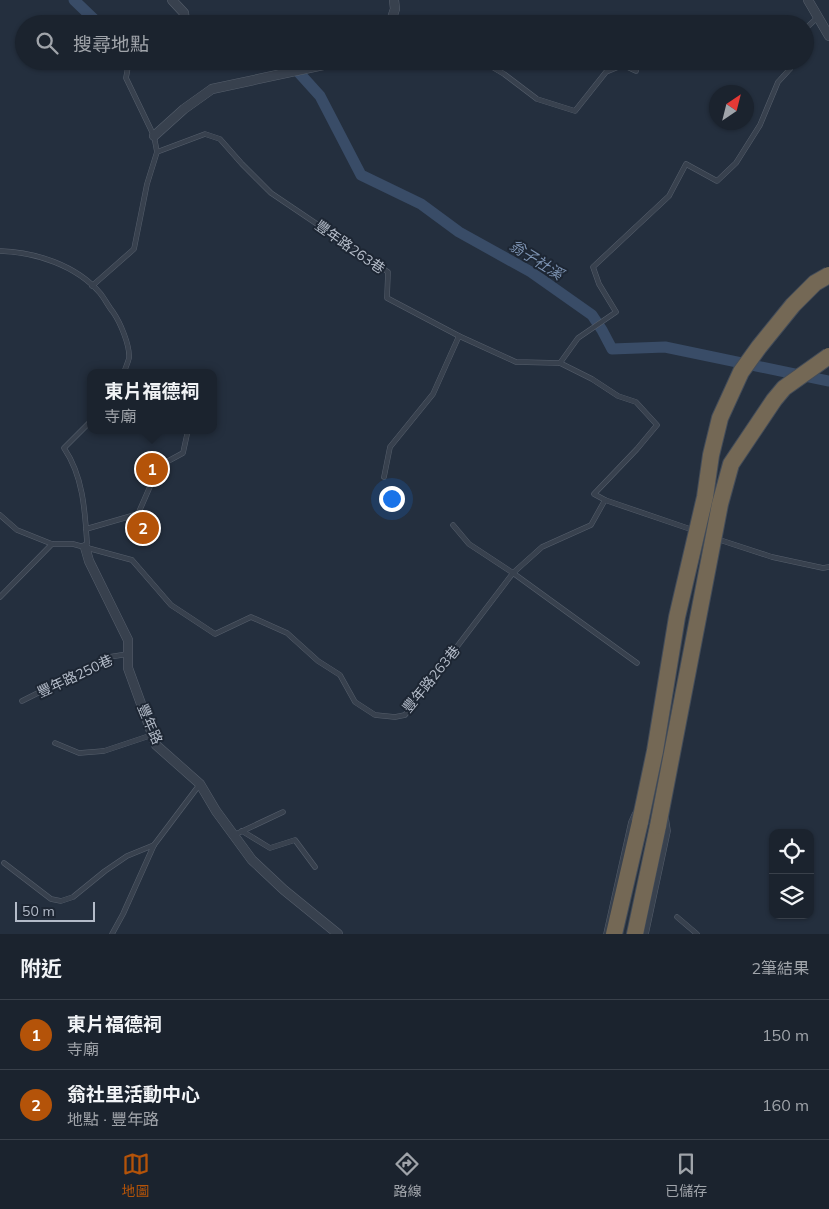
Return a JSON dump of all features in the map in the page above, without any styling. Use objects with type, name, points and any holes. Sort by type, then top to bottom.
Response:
[{"type":"highway","points":[[614,934],[644,815],[677,617],[705,498],[711,454],[720,418],[741,372],[759,347],[809,288],[829,275]]},
{"type":"highway","points":[[635,934],[658,826],[720,504],[731,464],[784,388],[829,356]]},
{"type":"street","points":[[172,0],[184,15]]},
{"type":"street","points":[[393,15],[395,9],[394,0]]},
{"type":"street","points":[[808,0],[829,36]]},
{"type":"street","points":[[154,136],[184,109],[212,89],[300,70]]},
{"type":"street","name":"豐年路","points":[[85,547],[89,561],[128,640],[128,668],[156,745],[200,784],[238,833],[252,860],[338,934]]},
{"type":"lane","points":[[814,20],[818,17]]},
{"type":"lane","points":[[92,286],[134,249],[147,184],[157,152],[154,136],[126,78],[127,70]]},
{"type":"lane","points":[[497,70],[537,98],[575,111],[597,81],[611,70]]},
{"type":"lane","points":[[560,363],[578,338],[616,312],[599,284],[593,267],[669,196],[686,164],[717,180],[736,163],[760,125],[778,82],[789,70]]},
{"type":"lane","name":"豐年路263巷","points":[[85,547],[132,560],[171,605],[216,634],[251,617],[287,634],[318,661],[340,675],[356,702],[375,716],[394,717],[405,715],[513,573],[542,546],[591,525],[605,500],[594,494],[657,425],[636,402],[618,396],[592,378],[560,363],[516,362],[459,336],[386,298],[388,272],[271,193],[220,139],[205,134],[157,152]]},
{"type":"lane","points":[[0,251],[36,256],[61,265],[81,277],[99,292],[118,320],[124,336],[129,358],[125,369]]},
{"type":"lane","points":[[384,477],[390,447],[433,394],[459,336]]},
{"type":"lane","points":[[0,515],[17,530],[52,544],[73,544],[85,547],[87,543],[83,496],[70,458],[64,448],[87,425]]},
{"type":"lane","points":[[86,529],[138,514],[159,466],[183,453],[187,434]]},
{"type":"lane","points":[[605,500],[772,557],[823,568],[829,567]]},
{"type":"lane","points":[[453,525],[469,544],[513,573],[637,663]]},
{"type":"lane","points":[[0,597],[52,544]]},
{"type":"lane","name":"豐年路250巷","points":[[22,701],[109,657],[128,654]]},
{"type":"lane","points":[[55,743],[79,753],[104,751],[152,734]]},
{"type":"lane","points":[[112,934],[123,914],[154,844],[200,784]]},
{"type":"lane","points":[[606,934],[631,822],[635,813],[641,809],[644,815]]},
{"type":"lane","points":[[646,934],[668,831],[667,820],[662,814],[653,809]]},
{"type":"lane","points":[[238,833],[283,812]]},
{"type":"lane","points":[[238,833],[270,848],[295,840],[315,867]]},
{"type":"lane","points":[[4,863],[51,899],[61,901],[73,897],[104,871],[127,856],[154,844]]},
{"type":"lane","points":[[677,917],[697,934]]},
{"type":"building","points":[[153,517],[153,537],[133,537],[132,520]]},
{"type":"waterway","name":"翁子社溪","points":[[74,0],[90,15]]},
{"type":"waterway","name":"翁子社溪","points":[[297,70],[320,96],[361,175],[421,204],[459,232],[531,272],[592,315],[612,349],[665,347],[829,381]]},
{"type":"place","name":"東片福德祠","points":[[152,469]]},
{"type":"place","name":"翁社里活動中心","points":[[143,528]]}]
